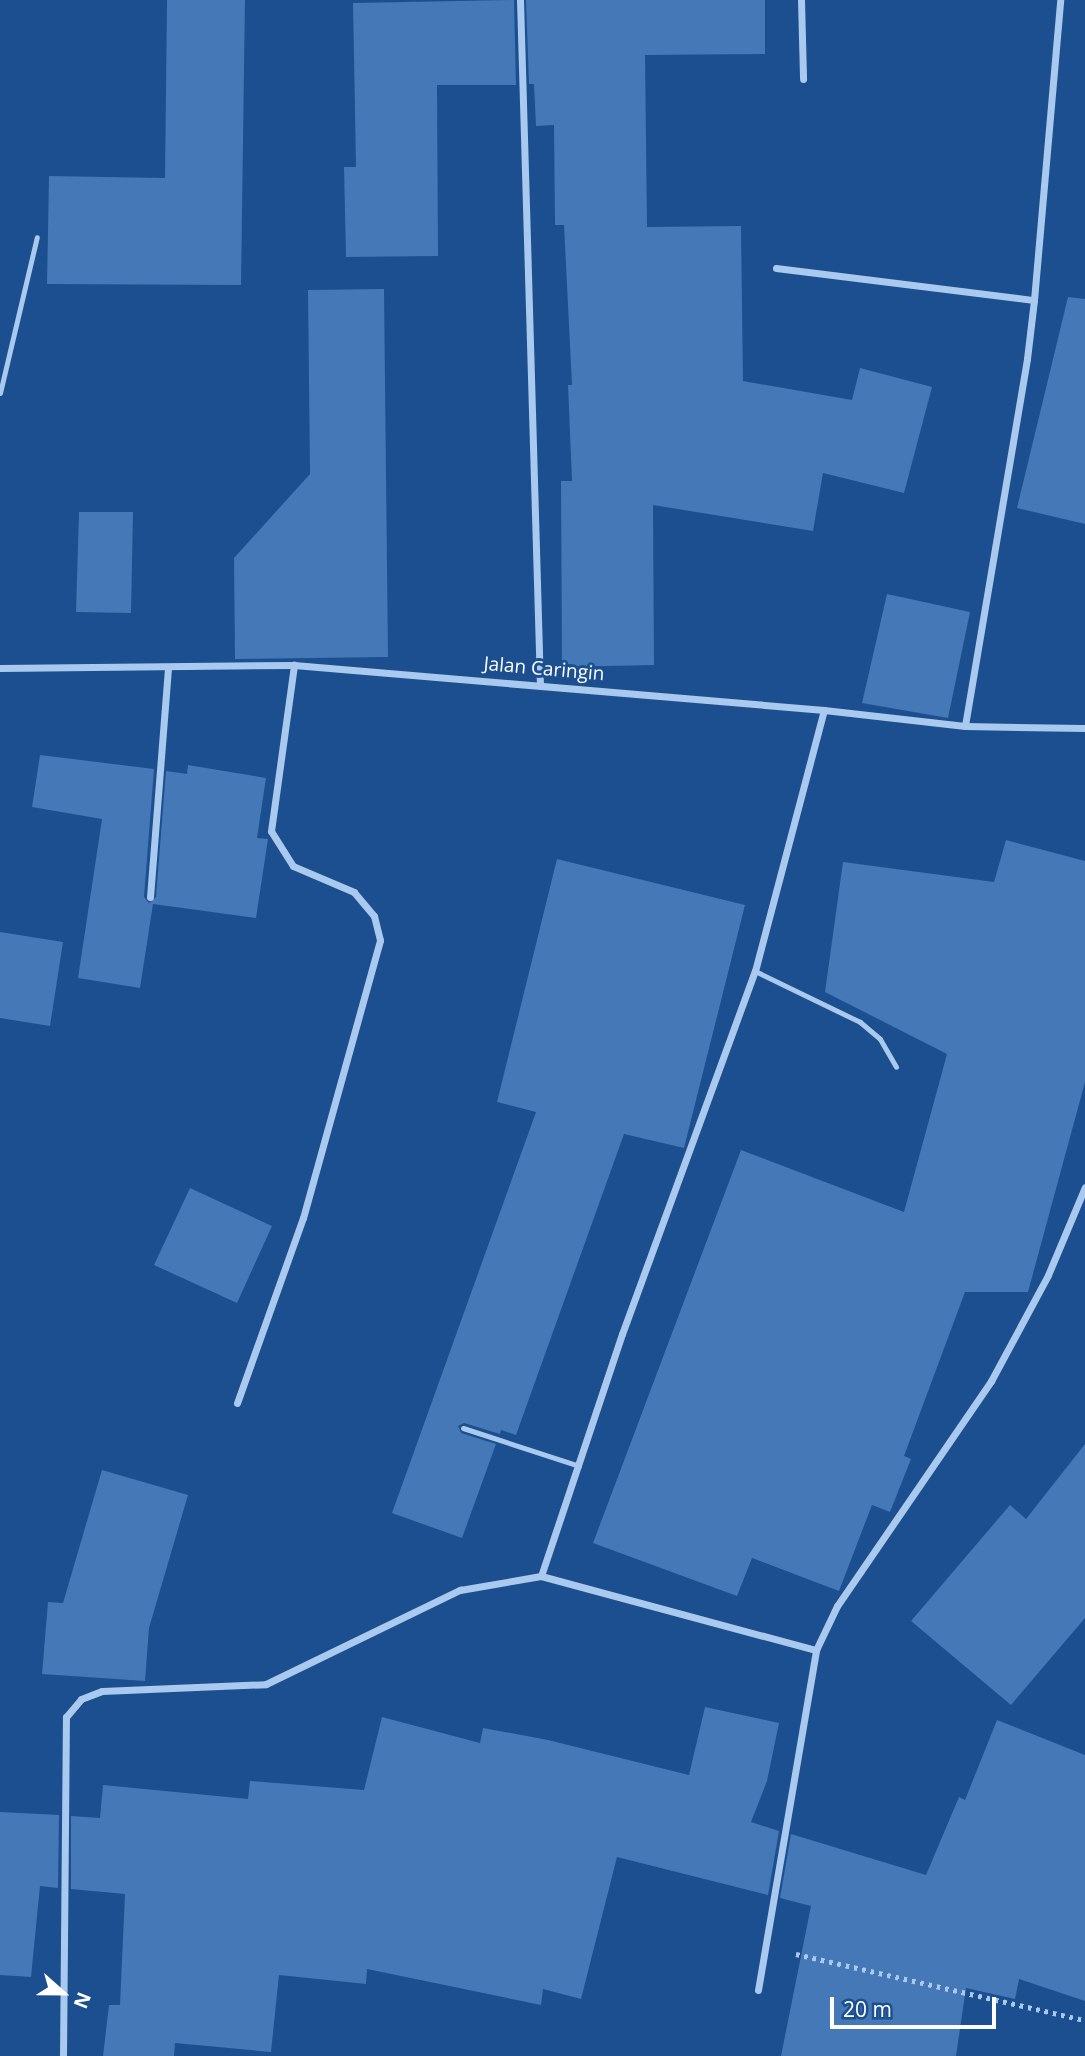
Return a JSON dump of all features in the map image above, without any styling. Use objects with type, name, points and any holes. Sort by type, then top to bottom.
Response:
[{"type":"street","points":[[520,0],[540,684]]},
{"type":"street","points":[[801,0],[803,79]]},
{"type":"street","points":[[965,726],[1027,359],[1059,0]]},
{"type":"street","points":[[776,268],[1034,300]]},
{"type":"street","points":[[237,1403],[303,1218],[380,940],[374,916],[354,892],[293,866],[271,831],[294,666]]},
{"type":"street","name":"Jalan Caringin","points":[[0,668],[167,669],[294,666],[540,684],[965,726],[1085,728]]},
{"type":"street","points":[[150,897],[167,669]]},
{"type":"street","points":[[541,1576],[622,1334],[755,971],[824,710]]},
{"type":"street","points":[[758,1990],[816,1650],[837,1606],[991,1381],[1048,1275],[1085,1187]]},
{"type":"street","points":[[63,2056],[66,1717],[81,1699],[102,1691],[266,1684],[460,1590],[541,1576],[816,1650]]},
{"type":"lane","points":[[0,393],[37,237]]},
{"type":"lane","points":[[755,971],[860,1022],[880,1039],[895,1067]]},
{"type":"lane","points":[[463,1428],[579,1465]]},
{"type":"path","points":[[765,1947],[1085,2020]]},
{"type":"building","points":[[167,0],[245,0],[241,285],[47,284],[49,176],[165,178]]},
{"type":"building","points":[[514,0],[516,85],[437,85],[438,256],[346,257],[344,167],[356,167],[353,3]]},
{"type":"building","points":[[526,0],[765,0],[765,54],[645,55],[647,227],[741,226],[743,381],[852,400],[860,368],[932,387],[904,493],[823,473],[813,531],[653,505],[654,665],[562,667],[561,481],[572,481],[568,385],[572,385],[564,225],[555,225],[554,125],[536,126],[534,84],[529,84]]},
{"type":"building","points":[[384,289],[388,657],[235,659],[234,558],[310,474],[308,290]]},
{"type":"building","points":[[1068,297],[1085,299],[1085,524],[1017,508]]},
{"type":"building","points":[[79,512],[133,512],[131,613],[76,612]]},
{"type":"building","points":[[887,594],[970,612],[948,718],[862,703]]},
{"type":"building","points":[[40,755],[154,769],[144,897],[149,903],[156,897],[166,771],[187,774],[188,765],[266,778],[257,838],[268,839],[256,918],[153,904],[140,988],[78,978],[102,819],[32,807]]},
{"type":"building","points":[[1006,840],[1085,861],[1085,1082],[1028,1292],[965,1292],[904,1456],[911,1459],[890,1512],[872,1505],[839,1591],[752,1558],[737,1596],[593,1543],[741,1150],[904,1212],[947,1054],[825,992],[843,862],[994,882]]},
{"type":"building","points":[[557,859],[745,905],[684,1148],[624,1134],[516,1435],[501,1430],[500,1434],[464,1423],[458,1426],[461,1433],[496,1444],[462,1538],[392,1513],[536,1112],[497,1102]]},
{"type":"building","points":[[0,932],[63,942],[50,1026],[0,1018]]},
{"type":"building","points":[[190,1188],[272,1226],[237,1303],[154,1265]]},
{"type":"building","points":[[1085,1444],[1085,1618],[1011,1705],[911,1621],[1010,1505],[1026,1519]]},
{"type":"building","points":[[102,1470],[188,1495],[149,1628],[145,1681],[42,1674],[48,1602],[63,1603]]},
{"type":"building","points":[[705,1707],[779,1723],[767,1781],[751,1822],[779,1831],[768,1895],[617,1857],[581,1999],[543,1989],[541,2005],[367,1969],[366,1984],[279,1975],[271,2052],[175,2043],[174,2056],[103,2056],[109,2005],[120,2005],[125,1894],[71,1889],[71,1816],[100,1818],[103,1785],[248,1799],[250,1781],[364,1790],[382,1717],[480,1743],[483,1728],[548,1740],[689,1775]]},
{"type":"building","points":[[997,1720],[1085,1755],[1085,2001],[1019,1979],[1015,1999],[966,1988],[956,2056],[781,2056],[811,1906],[780,1898],[791,1834],[926,1875],[959,1797],[965,1800]]},
{"type":"building","points":[[0,1812],[59,1815],[58,1888],[40,1886],[31,1977],[0,1975]]}]
